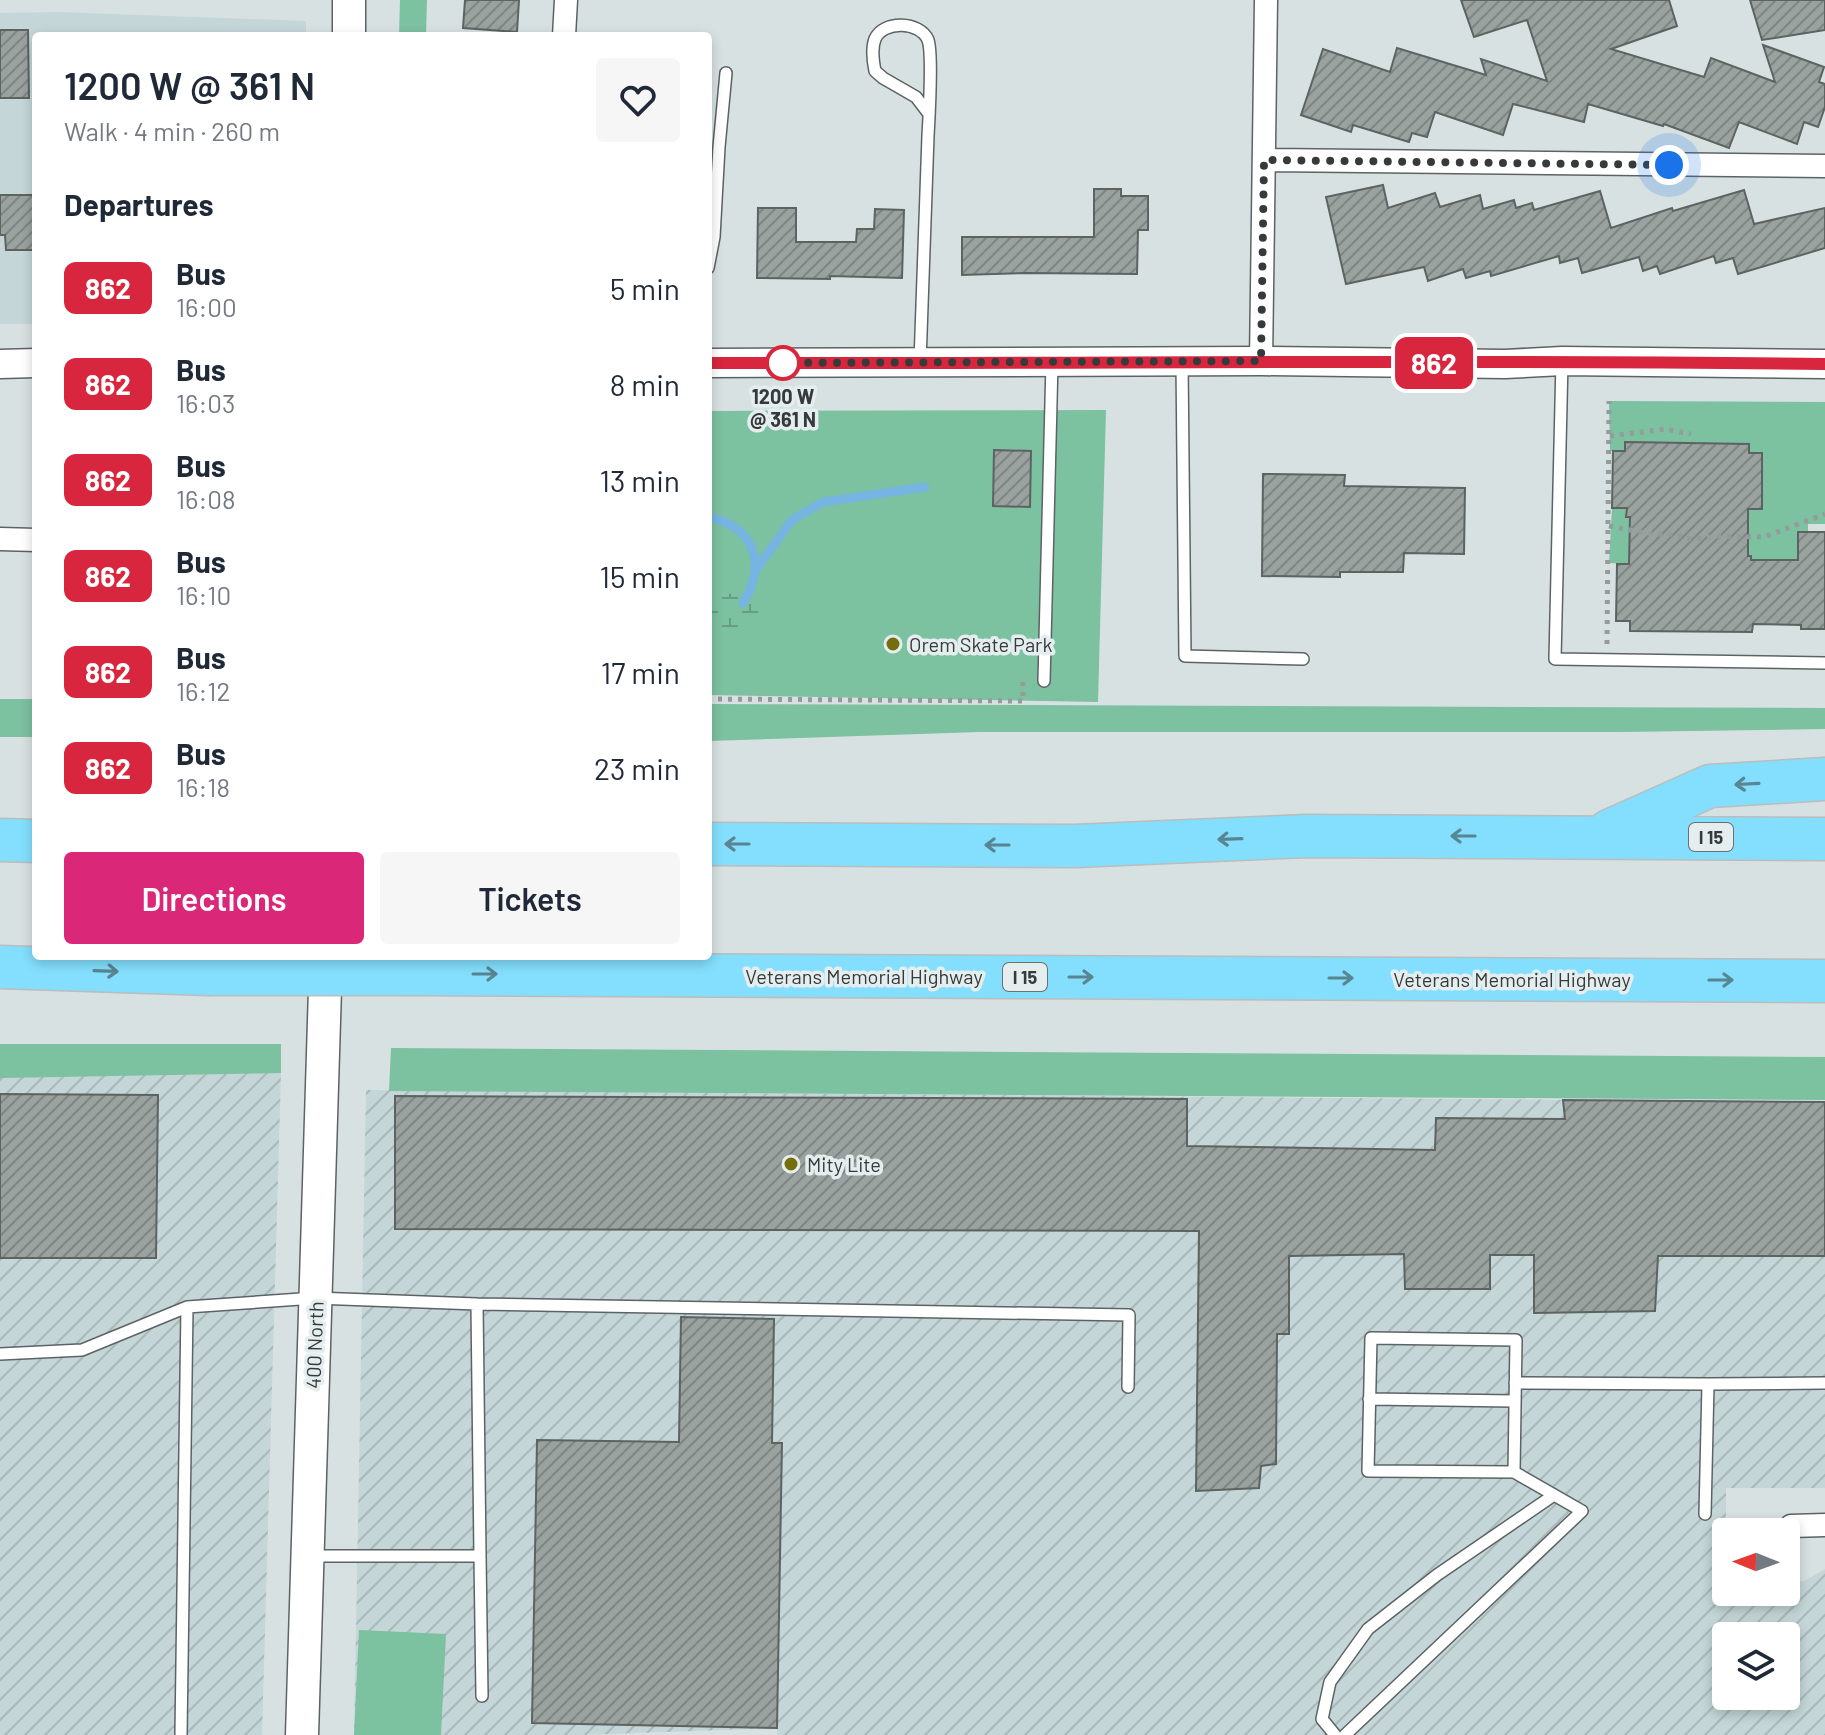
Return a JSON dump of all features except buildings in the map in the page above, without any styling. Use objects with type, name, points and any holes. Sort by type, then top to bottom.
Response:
[{"type":"highway","points":[[1597,836],[1710,786],[1825,779]]},
{"type":"highway","name":"I 15","points":[[712,844],[1075,846],[1307,836],[1825,839]]},
{"type":"highway","points":[[0,840],[32,841]]},
{"type":"highway","name":"Veterans Memorial Highway","points":[[0,967],[209,974],[1825,981]]},
{"type":"main road","points":[[349,0],[349,32]]},
{"type":"main road","name":"400 North","points":[[302,1735],[326,960]]},
{"type":"street","points":[[564,32],[566,0]]},
{"type":"street","points":[[1261,361],[1266,0]]},
{"type":"street","points":[[1264,160],[1825,166]]},
{"type":"street","points":[[712,363],[1261,361],[1505,364],[1562,361],[1825,364]]},
{"type":"street","points":[[0,364],[32,363]]},
{"type":"street","points":[[0,539],[32,540]]},
{"type":"street","points":[[1800,1526],[1825,1525]]},
{"type":"lane","points":[[920,362],[929,114],[928,41],[918,29],[910,26],[886,28],[875,38],[875,71],[916,97],[929,114]]},
{"type":"lane","points":[[712,247],[726,73]]},
{"type":"lane","points":[[1562,361],[1555,659],[1825,663]]},
{"type":"lane","points":[[1044,681],[1052,362]]},
{"type":"lane","points":[[1182,362],[1185,656],[1303,659]]},
{"type":"lane","points":[[0,1354],[82,1350],[187,1307],[315,1298],[477,1304],[1129,1315],[1128,1387]]},
{"type":"lane","points":[[477,1304],[482,1696]]},
{"type":"lane","points":[[181,1735],[187,1307]]},
{"type":"lane","points":[[1345,1735],[1582,1511],[1514,1472],[1368,1471],[1371,1338],[1516,1340],[1514,1472]]},
{"type":"lane","points":[[1515,1383],[1825,1383]]},
{"type":"lane","points":[[1705,1514],[1708,1384]]},
{"type":"lane","points":[[1369,1399],[1515,1401]]},
{"type":"lane","points":[[1335,1735],[1322,1719],[1330,1682],[1368,1629],[1437,1575],[1554,1495]]},
{"type":"lane","points":[[308,1556],[480,1556]]},
{"type":"path","points":[[1607,646],[1609,401]]},
{"type":"path","points":[[1610,436],[1665,429],[1691,434]]},
{"type":"path","points":[[1609,526],[1651,534],[1674,534],[1693,540],[1716,536],[1764,537],[1825,514]]},
{"type":"path","points":[[712,699],[1023,701],[1024,671]]},
{"type":"shaded area","points":[[58,12],[306,21],[306,32],[32,32],[32,324],[0,324],[0,13]]},
{"type":"shaded area","points":[[0,1071],[281,1073],[262,1735],[0,1735]]},
{"type":"shaded area","points":[[366,1090],[1825,1102],[1825,1488],[1726,1488],[1726,1518],[1712,1518],[1712,1606],[1800,1606],[1800,1582],[1825,1569],[1825,1735],[777,1735],[777,1728],[582,1735],[354,1735]]},
{"type":"green space","points":[[400,0],[427,0],[426,32],[399,32]]},
{"type":"green space","points":[[1609,401],[1825,402],[1825,524],[1808,524],[1808,532],[1798,532],[1798,560],[1765,565],[1630,555],[1629,564],[1609,563],[1612,508],[1627,508],[1627,517],[1748,519],[1748,509],[1761,509],[1762,453],[1749,453],[1748,444],[1625,442],[1625,451],[1610,451]]},
{"type":"green space","points":[[1106,410],[1098,702],[712,695],[712,411]]},
{"type":"green space","points":[[712,593],[738,594],[758,605],[762,623],[753,630],[712,635]]},
{"type":"green space","points":[[0,699],[32,699],[32,737],[0,737]]},
{"type":"green space","points":[[712,704],[1825,708],[1825,729],[979,732],[712,741]]},
{"type":"green space","points":[[0,1044],[281,1044],[281,1073],[0,1078]]},
{"type":"green space","points":[[391,1048],[1825,1057],[1825,1100],[389,1091]]},
{"type":"green space","points":[[359,1630],[446,1634],[441,1735],[354,1735]]},
{"type":"waterway","points":[[757,568],[792,520],[823,502],[925,487]]},
{"type":"waterway","points":[[712,518],[737,529],[752,549],[754,574],[743,603]]},
{"type":"bus line","name":"862","points":[[712,363],[1261,361],[1505,364],[1562,361],[1825,364]]},
{"type":"place","name":"1200 W @ 361 N","points":[[783,363]]},
{"type":"place","name":"Orem Skate Park","points":[[893,644]]},
{"type":"place","name":"Mity Lite","points":[[791,1164]]},
{"type":"route","points":[[783,363],[774,363],[1261,361],[1264,160],[1669,165]]}]
